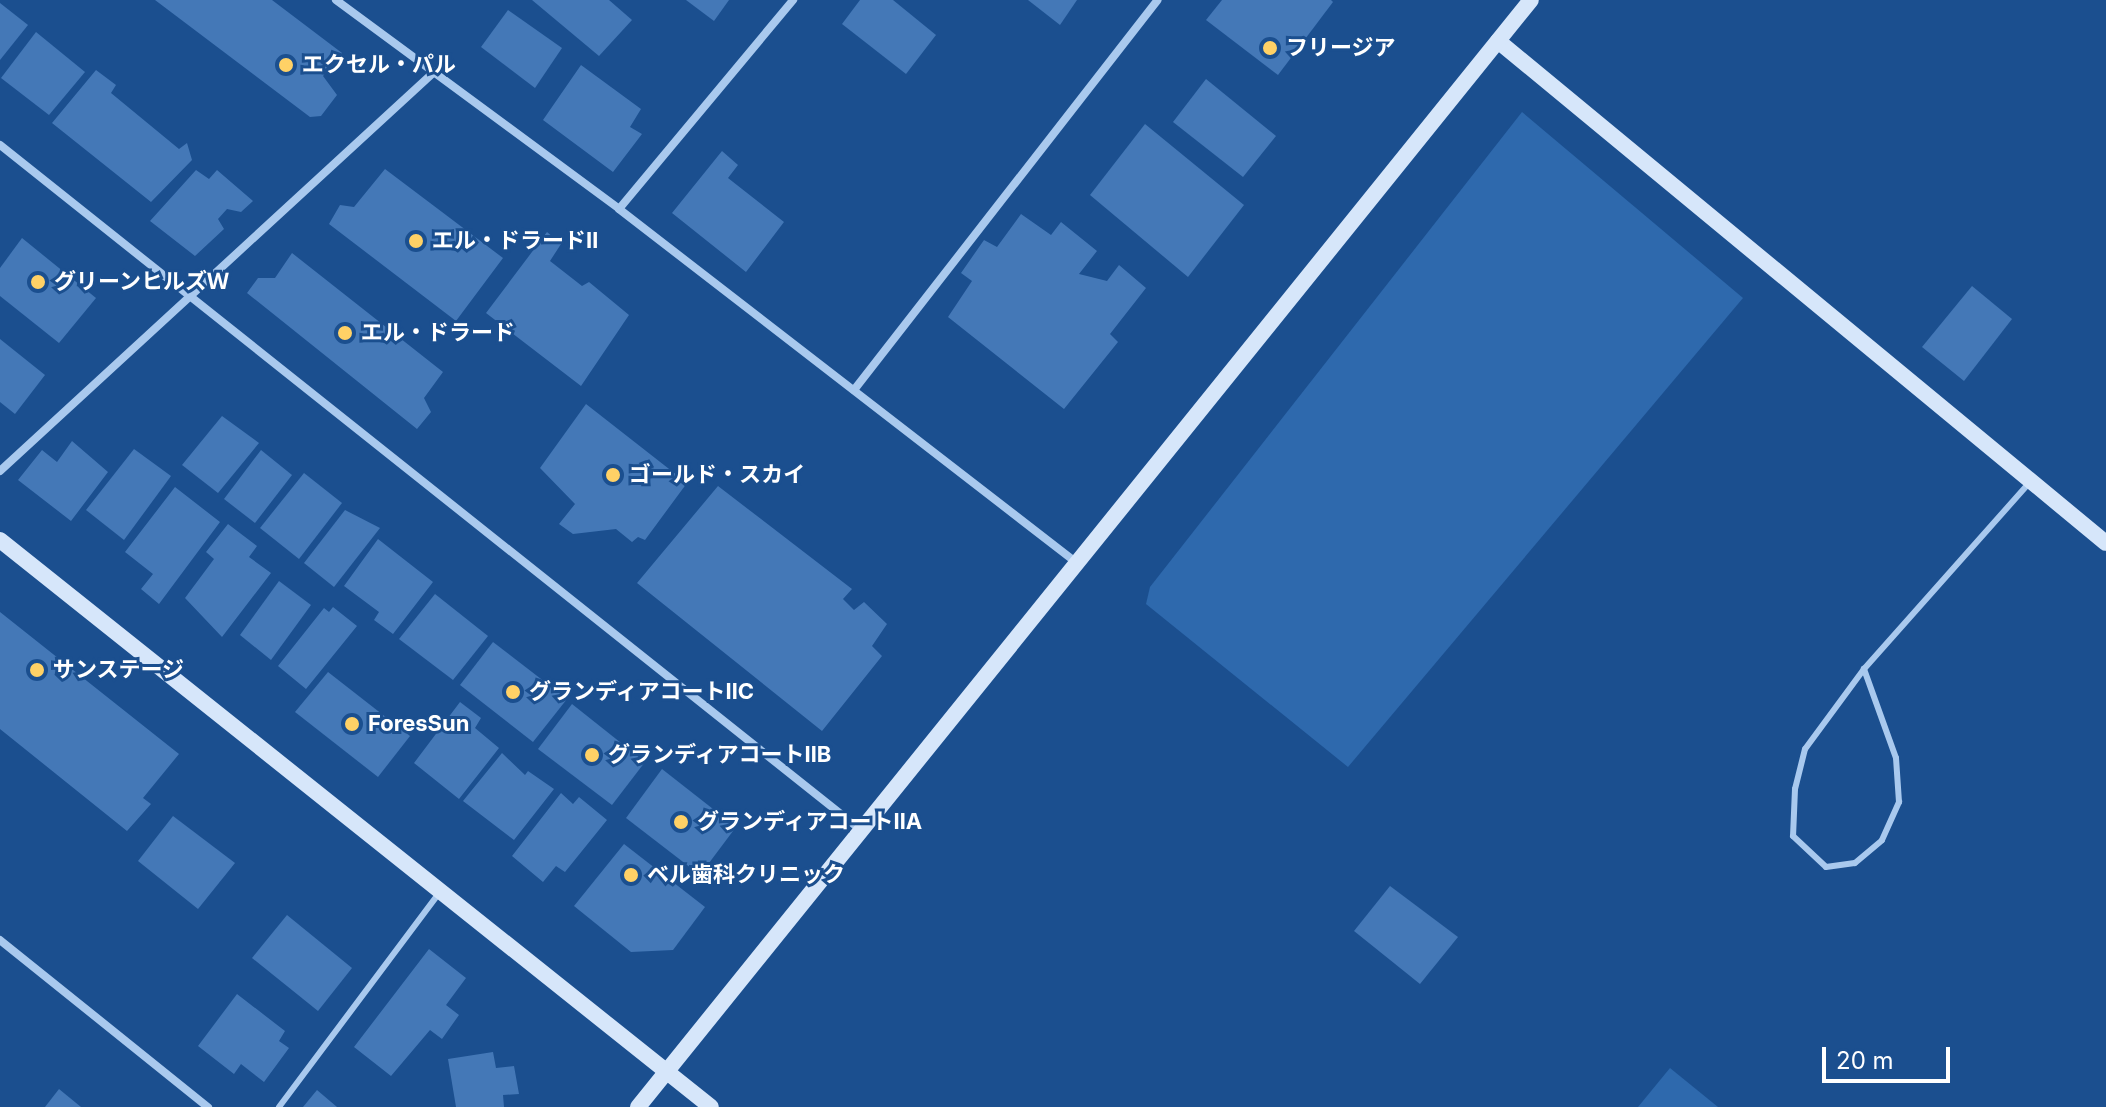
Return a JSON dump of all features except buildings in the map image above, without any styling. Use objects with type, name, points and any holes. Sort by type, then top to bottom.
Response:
[{"type":"street","points":[[336,0],[619,209],[1077,563]]},
{"type":"street","points":[[619,209],[793,0]]},
{"type":"street","points":[[854,390],[1158,0]]},
{"type":"street","points":[[638,1107],[1531,0]]},
{"type":"street","points":[[1498,41],[2106,543]]},
{"type":"street","points":[[0,471],[434,72]]},
{"type":"street","points":[[0,145],[194,294],[861,830]]},
{"type":"street","points":[[0,540],[711,1107]]},
{"type":"street","points":[[0,940],[208,1107]]},
{"type":"lane","points":[[1864,669],[1896,758],[1899,802],[1882,840],[1855,863],[1826,867],[1793,836],[1795,789],[1805,749],[1864,669],[2032,480]]},
{"type":"lane","points":[[279,1107],[441,891]]},
{"type":"shaded area","points":[[1522,112],[1743,298],[1348,767],[1146,604],[1150,587]]},
{"type":"shaded area","points":[[1670,1068],[1718,1107],[1638,1107]]},
{"type":"place","name":"フリージア","points":[[1270,48]]},
{"type":"place","name":"エクセル・パル","points":[[286,65]]},
{"type":"place","name":"エル・ドラードⅡ","points":[[416,241]]},
{"type":"place","name":"グリーンヒルズＷ","points":[[38,282]]},
{"type":"place","name":"エル・ドラード","points":[[345,333]]},
{"type":"place","name":"ゴールド・スカイ","points":[[613,475]]},
{"type":"place","name":"サンステージ","points":[[37,670]]},
{"type":"place","name":"グランディアコートⅡC","points":[[513,692]]},
{"type":"place","name":"ForesSun","points":[[352,724]]},
{"type":"place","name":"グランディアコートⅡB","points":[[592,755]]},
{"type":"place","name":"グランディアコートⅡA","points":[[681,822]]},
{"type":"place","name":"ベル歯科クリニック","points":[[631,875]]}]
